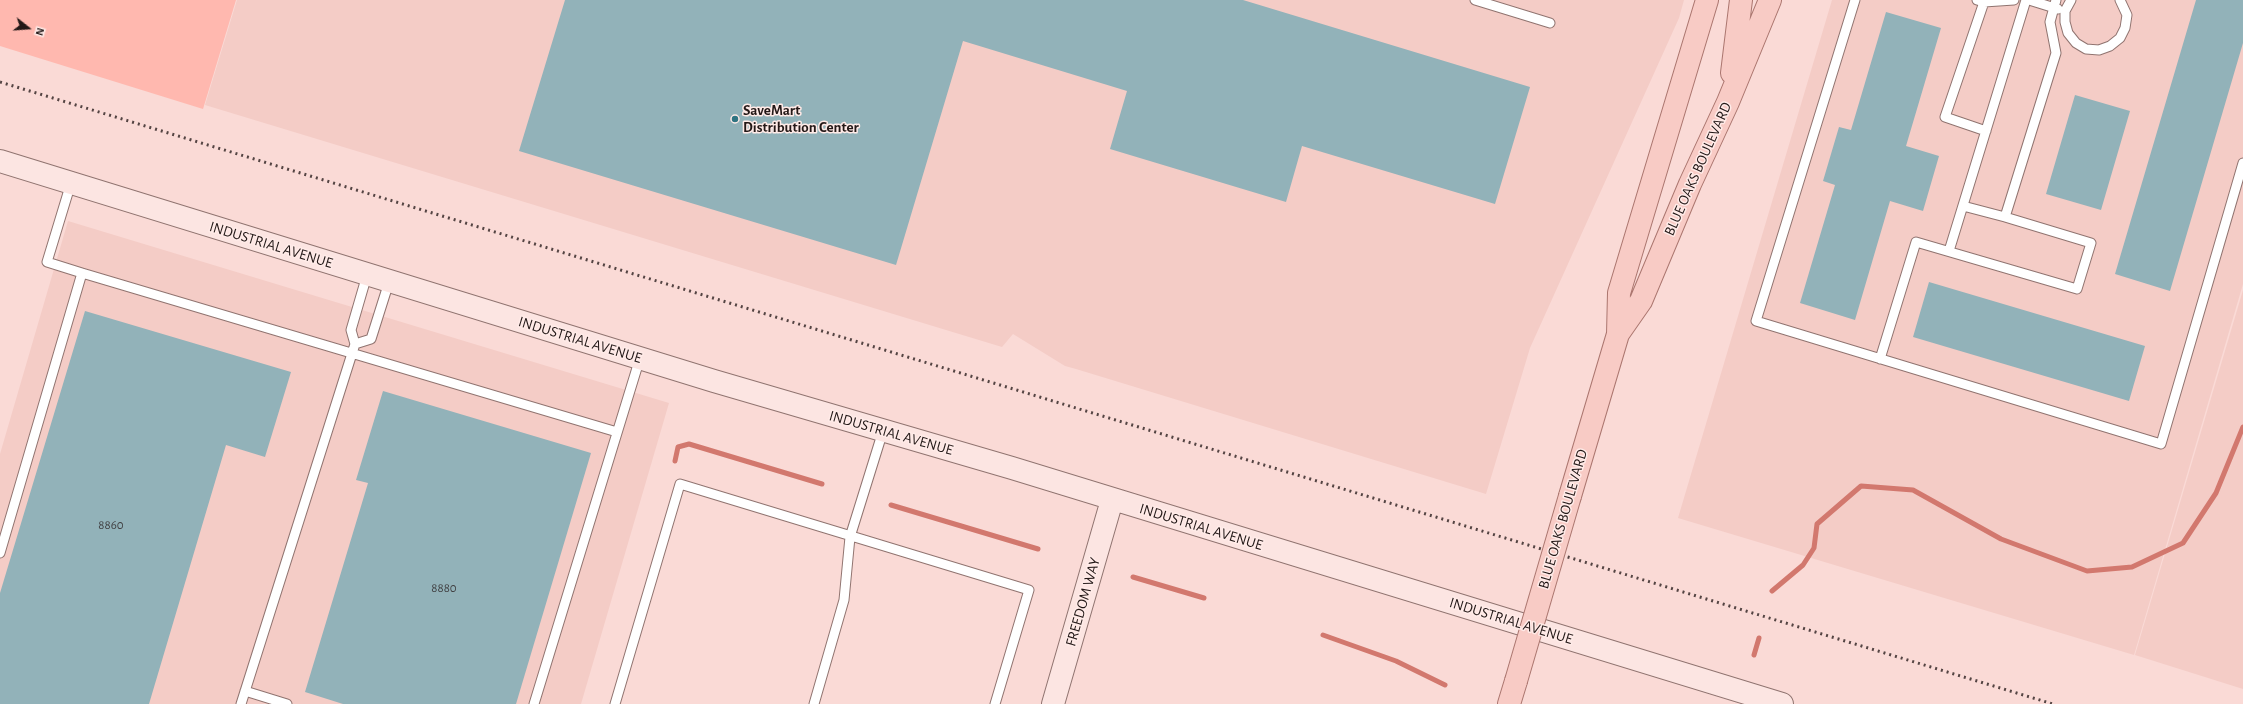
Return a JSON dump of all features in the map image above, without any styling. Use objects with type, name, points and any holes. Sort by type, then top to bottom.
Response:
[{"type":"main road","name":"BLUE OAKS BOULEVARD","points":[[1509,704],[1618,334],[1619,293],[1707,0]]},
{"type":"main road","points":[[1728,102],[1741,0]]},
{"type":"main road","name":"BLUE OAKS BOULEVARD","points":[[1618,334],[1641,301],[1690,184],[1728,102],[1770,0]]},
{"type":"street","name":"INDUSTRIAL AVENUE","points":[[0,161],[389,282],[1782,704]]},
{"type":"street","name":"FREEDOM WAY","points":[[1053,704],[1112,500]]},
{"type":"lane","points":[[1475,0],[1550,23]]},
{"type":"lane","points":[[1855,0],[1756,321],[2161,444],[2243,163]]},
{"type":"lane","points":[[1986,131],[1945,117],[1980,1],[2014,0]]},
{"type":"lane","points":[[1949,251],[2026,0]]},
{"type":"lane","points":[[2029,0],[2054,4],[2065,11]]},
{"type":"lane","points":[[2071,0],[2065,11],[2065,22],[2068,33],[2076,43],[2086,48],[2098,50],[2110,46],[2120,38],[2125,28],[2127,16],[2120,0]]},
{"type":"lane","points":[[2005,217],[2056,54],[2050,22],[2054,4]]},
{"type":"lane","points":[[71,183],[47,262],[353,348],[617,432]]},
{"type":"lane","points":[[1880,358],[1916,242],[2077,289],[2091,243],[1963,206]]},
{"type":"lane","points":[[0,553],[82,273]]},
{"type":"lane","points":[[241,704],[353,348],[351,330],[367,275]]},
{"type":"lane","points":[[353,348],[371,339],[389,282]]},
{"type":"lane","points":[[534,704],[640,358]]},
{"type":"lane","points":[[814,704],[844,600],[850,537],[883,431]]},
{"type":"lane","points":[[615,704],[680,484],[850,537],[1029,590],[995,704]]},
{"type":"lane","points":[[245,691],[287,704]]},
{"type":"shaded area","points":[[0,0],[236,0],[203,109],[0,46]]},
{"type":"shaded area","points":[[237,0],[1684,0],[1679,18],[1530,348],[1486,494],[1065,366],[1013,334],[1002,347],[205,105]]},
{"type":"shaded area","points":[[1832,0],[2243,0],[2243,284],[2134,655],[1678,518]]},
{"type":"shaded area","points":[[68,221],[669,403],[581,704],[0,704],[0,454]]},
{"type":"shaded area","points":[[2243,290],[2243,689],[2135,655]]},
{"type":"building","name":"SaveMart Distribution Center","points":[[565,0],[1243,0],[1530,87],[1495,204],[1302,146],[1286,202],[1110,149],[1127,91],[963,41],[896,265],[519,151]]},
{"type":"building","points":[[2196,0],[2243,0],[2243,43],[2170,291],[2115,274]]},
{"type":"building","points":[[1886,12],[1941,28],[1906,146],[1939,156],[1923,211],[1890,201],[1855,320],[1800,303],[1835,185],[1823,181],[1839,127],[1851,130]]},
{"type":"building","points":[[2075,95],[2130,111],[2101,210],[2046,194]]},
{"type":"building","points":[[1929,282],[2145,346],[2129,401],[1913,337]]},
{"type":"building","points":[[85,311],[291,372],[265,457],[226,445],[149,704],[0,704],[0,593]]},
{"type":"building","points":[[383,391],[591,453],[516,704],[343,704],[305,692],[368,483],[356,480]]},
{"type":"waterway","points":[[1772,591],[1803,565],[1814,548],[1817,524],[1861,486],[1913,490],[2001,539],[2087,571],[2132,567],[2183,543],[2216,493],[2243,427]]},
{"type":"waterway","points":[[675,461],[678,447],[689,444],[822,484]]},
{"type":"waterway","points":[[891,505],[1038,549]]},
{"type":"waterway","points":[[1133,577],[1204,598]]},
{"type":"waterway","points":[[1323,635],[1396,661],[1445,685]]},
{"type":"waterway","points":[[1754,655],[1759,638]]},
{"type":"railway","points":[[0,82],[2053,704]]},
{"type":"place","name":"SaveMart Distribution Center","points":[[735,119]]}]
